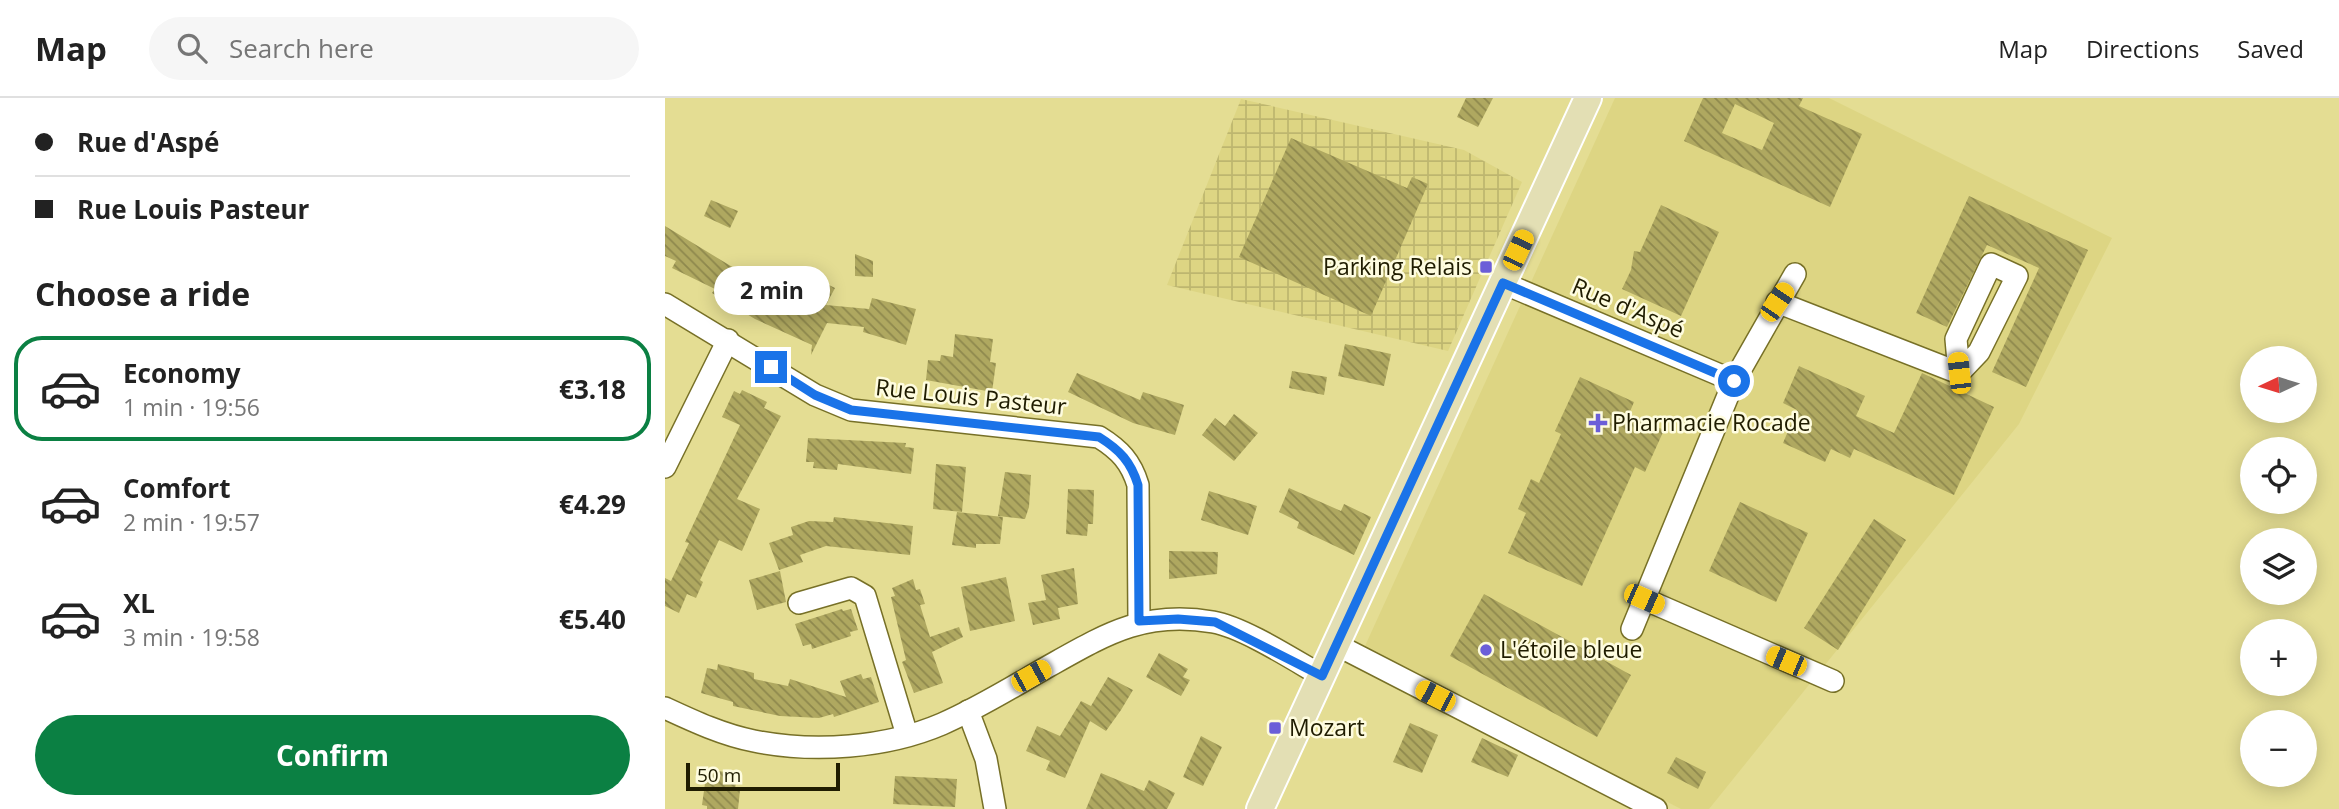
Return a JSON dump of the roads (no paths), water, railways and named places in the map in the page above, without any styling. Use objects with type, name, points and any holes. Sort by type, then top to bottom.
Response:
[{"type":"main road","points":[[1260,809],[1588,98]]},
{"type":"street","points":[[1632,629],[1734,381],[1795,274]]},
{"type":"street","name":"Rue d'Aspé","points":[[1503,283],[1734,381]]},
{"type":"street","points":[[1777,302],[1959,373]]},
{"type":"street","name":"Rue Louis Pasteur","points":[[665,304],[815,395],[851,410],[1099,437],[1117,448],[1132,467],[1138,485],[1139,621]]},
{"type":"street","points":[[665,467],[728,340]]},
{"type":"street","points":[[799,603],[851,589],[865,596],[907,735]]},
{"type":"street","points":[[1644,599],[1833,681]]},
{"type":"street","points":[[665,708],[710,728],[753,741],[806,748],[859,744],[907,735],[968,711],[1095,640],[1139,621],[1178,619],[1215,622],[1322,676]]},
{"type":"street","points":[[1337,645],[1656,809]]},
{"type":"street","points":[[968,711],[986,759],[995,809]]},
{"type":"place","name":"Parking Relais","points":[[1486,267]]},
{"type":"place","name":"Pharmacie Rocade","points":[[1598,423]]},
{"type":"place","name":"L'étoile bleue","points":[[1486,650]]},
{"type":"place","name":"Mozart","points":[[1275,728]]}]
